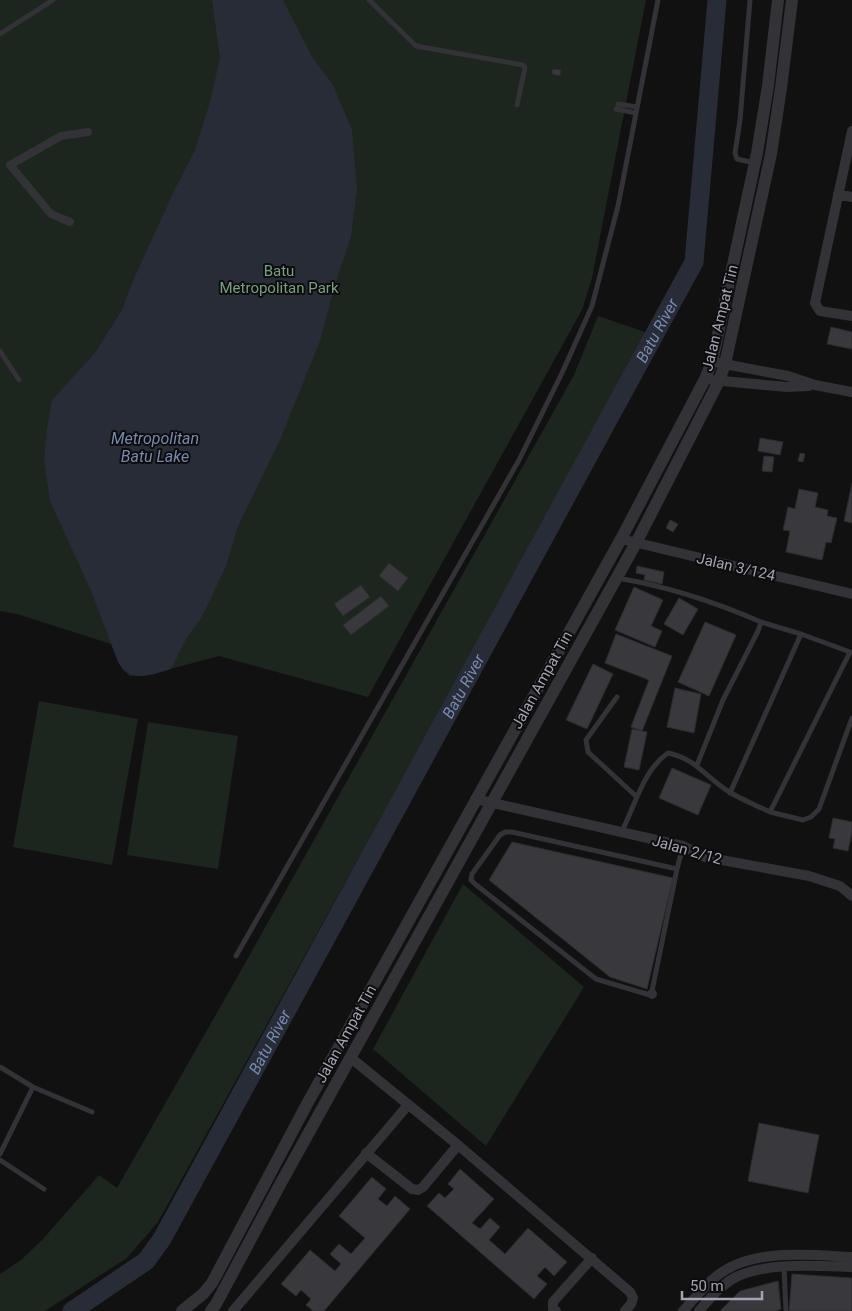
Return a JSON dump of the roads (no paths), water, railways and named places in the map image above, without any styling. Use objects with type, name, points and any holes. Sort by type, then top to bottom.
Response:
[{"type":"street","name":"Jalan Ampat Tin","points":[[182,1311],[212,1284],[307,1104],[621,539],[705,379],[712,362],[755,163],[768,86],[778,0]]},
{"type":"street","name":"Jalan Ampat Tin","points":[[211,1311],[636,543],[719,381],[725,364],[770,154],[781,88],[792,0]]},
{"type":"street","points":[[852,131],[815,303],[820,311],[852,316]]},
{"type":"street","points":[[70,222],[51,214],[10,165],[61,136],[88,132]]},
{"type":"street","points":[[838,194],[852,197]]},
{"type":"street","points":[[712,362],[788,376],[815,386],[852,392]]},
{"type":"street","points":[[705,379],[787,387],[815,386]]},
{"type":"street","name":"Jalan 3/124","points":[[621,539],[852,594]]},
{"type":"street","name":"Jalan 2/12","points":[[475,799],[490,804],[683,846],[705,857],[809,876],[840,886],[852,896]]},
{"type":"street","points":[[307,1104],[337,1062],[343,1058],[351,1058],[458,1145],[630,1292],[633,1298],[625,1311]]},
{"type":"street","points":[[233,1311],[408,1105]]},
{"type":"street","points":[[366,1153],[412,1189],[418,1190],[423,1187],[458,1145]]},
{"type":"street","points":[[683,1311],[714,1278],[728,1268],[741,1263],[755,1259],[798,1255],[852,1257]]},
{"type":"street","points":[[556,1311],[552,1309],[553,1302],[592,1258]]},
{"type":"street","points":[[699,1311],[718,1289],[737,1277],[757,1271],[799,1266],[852,1267]]},
{"type":"lane","points":[[0,34],[53,0]]},
{"type":"lane","points":[[369,0],[416,46],[522,65],[525,68],[517,105]]},
{"type":"lane","points":[[236,956],[519,460],[559,380],[592,306],[618,206],[658,0]]},
{"type":"lane","points":[[750,0],[740,120],[735,153],[737,159],[755,163]]},
{"type":"lane","points":[[617,106],[637,110]]},
{"type":"lane","points":[[0,351],[19,380]]},
{"type":"lane","points":[[616,578],[695,596],[761,622],[851,652],[770,812]]},
{"type":"lane","points":[[696,765],[723,700],[761,622]]},
{"type":"lane","points":[[730,793],[801,634]]},
{"type":"lane","points":[[617,697],[586,740],[586,747],[588,752],[637,797]]},
{"type":"lane","points":[[622,833],[637,797],[658,760],[668,753],[681,755],[730,793],[770,812],[803,820],[811,818],[819,809],[852,718]]},
{"type":"lane","points":[[677,869],[505,832],[500,835],[472,874],[471,880],[596,979],[617,986],[636,988],[650,993],[683,846]]},
{"type":"lane","points":[[0,1068],[33,1087],[92,1112]]},
{"type":"lane","points":[[0,1154],[33,1087]]},
{"type":"lane","points":[[0,1160],[44,1189]]},
{"type":"lane","points":[[784,1267],[786,1311]]},
{"type":"water","name":"Metropolitan Batu Lake","points":[[212,0],[283,0],[312,57],[333,85],[352,130],[357,189],[351,237],[336,281],[320,341],[280,440],[238,526],[226,566],[200,620],[187,637],[171,669],[142,676],[129,673],[118,662],[92,593],[50,501],[44,459],[47,429],[52,400],[95,353],[122,310],[132,283],[173,193],[195,150],[210,102],[220,58]]},
{"type":"waterway","name":"Batu River","points":[[72,1311],[146,1261],[162,1239],[694,262],[717,0]]},
{"type":"park label","name":"Batu Metropolitan Park","points":[[279,280]]}]
